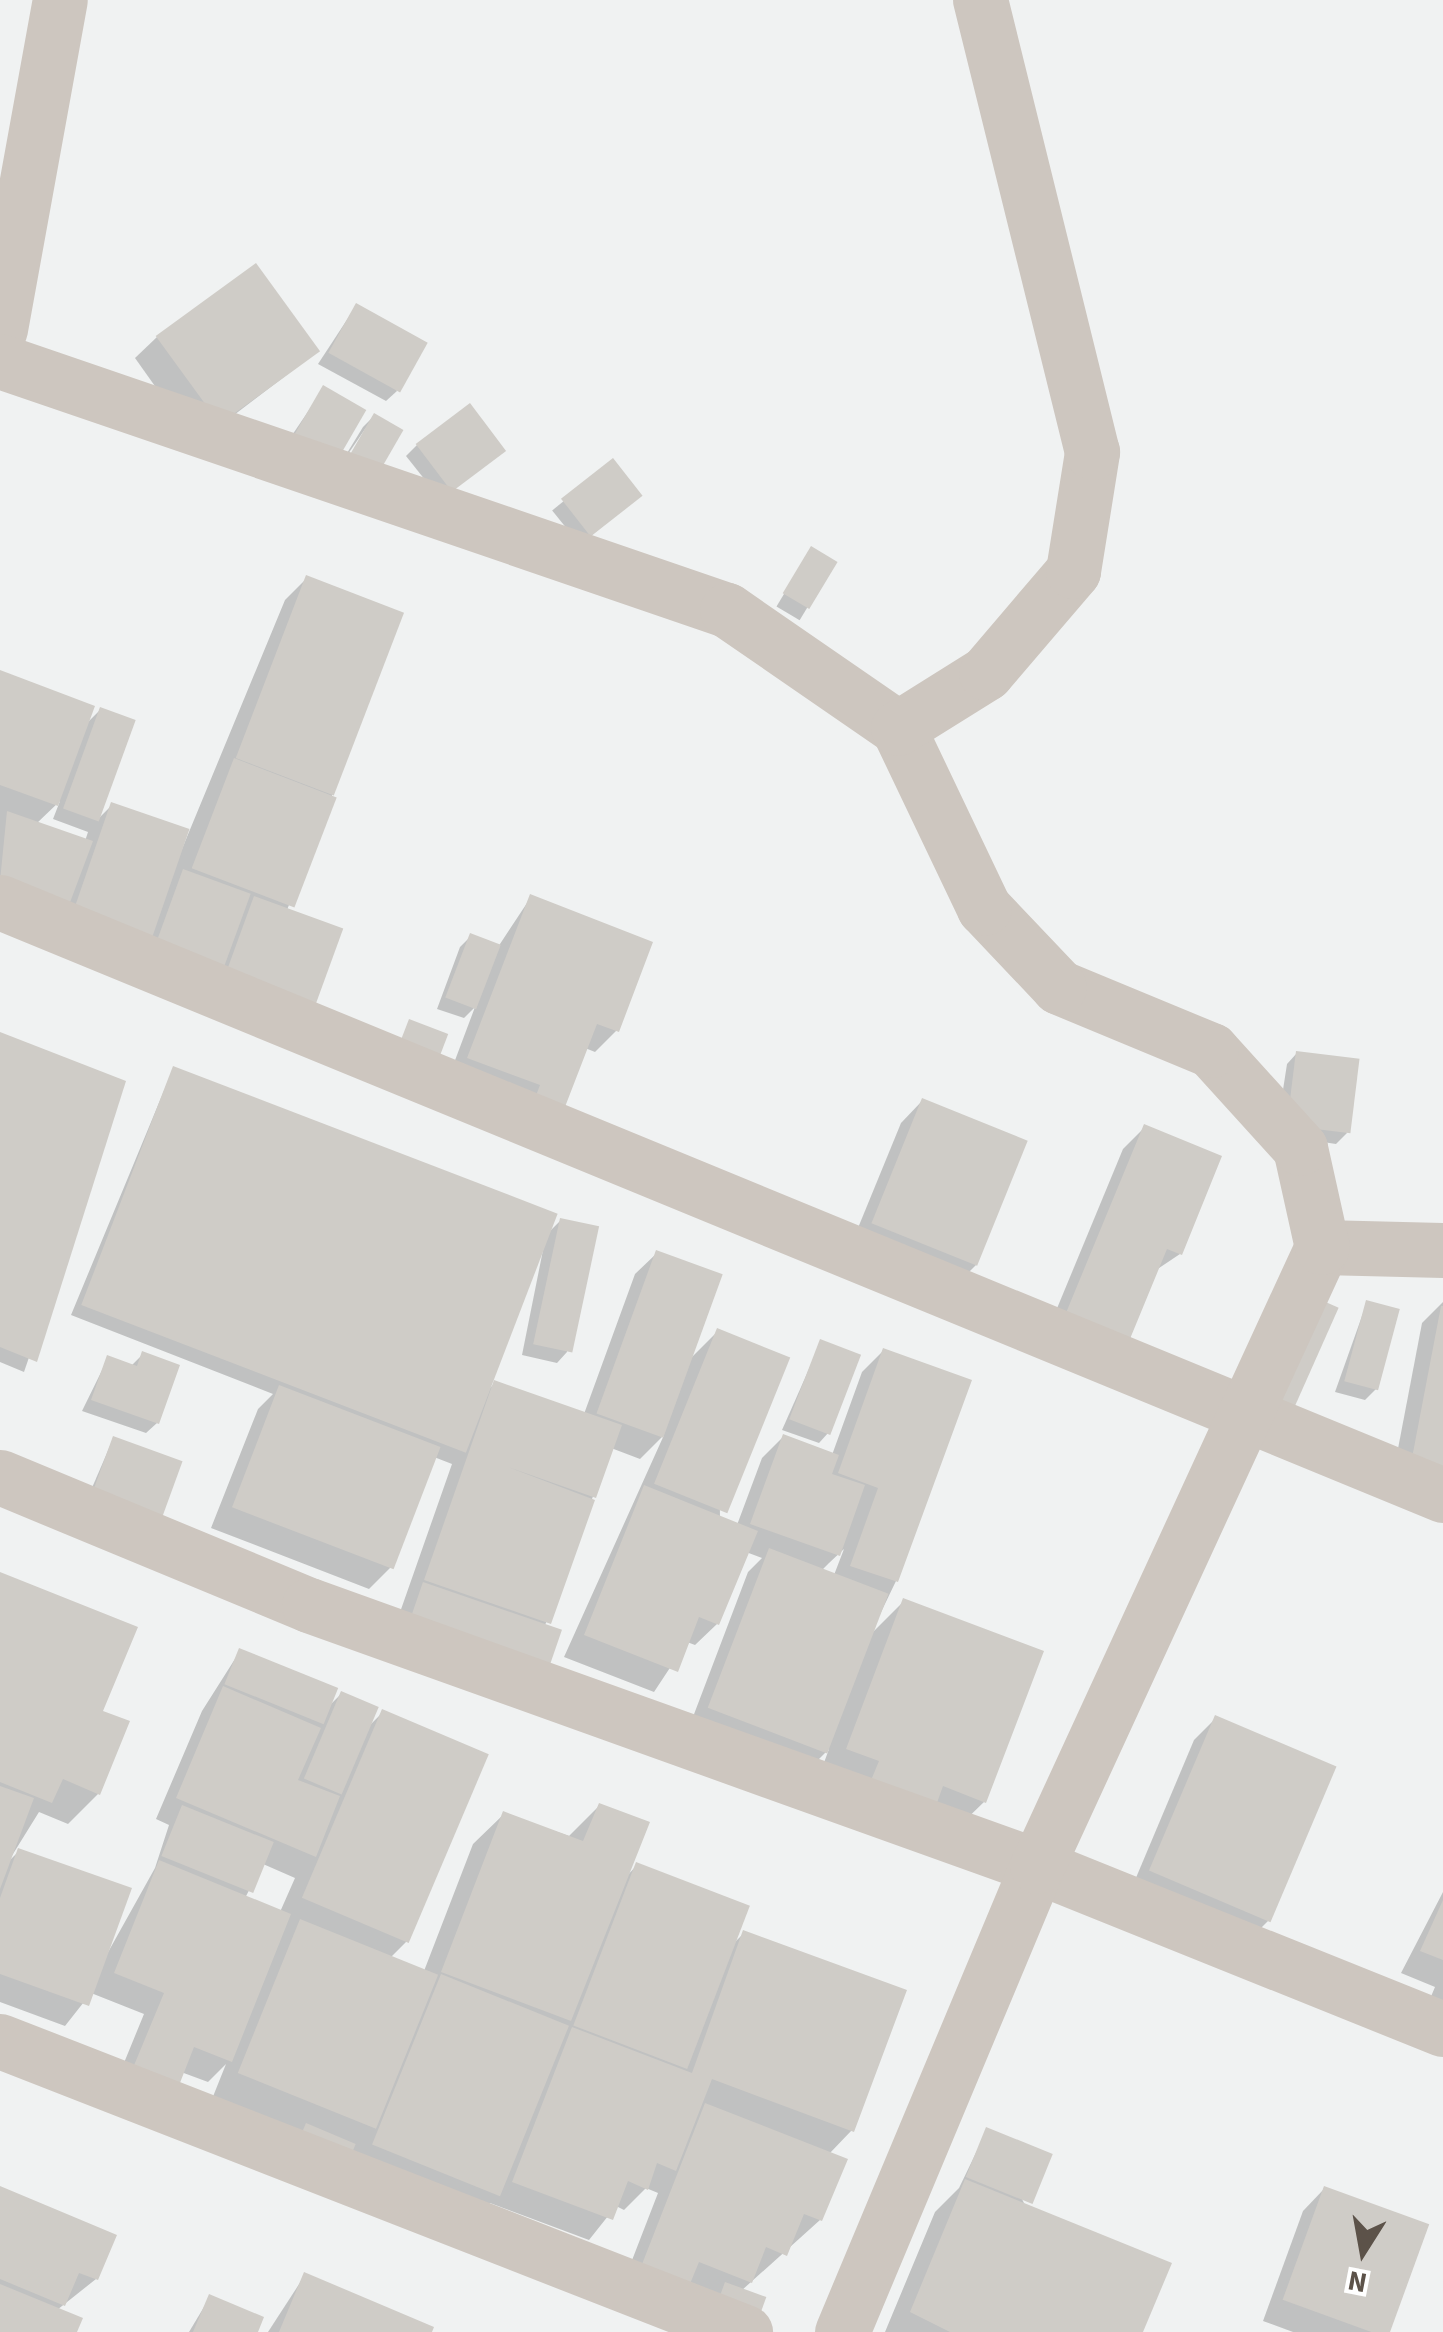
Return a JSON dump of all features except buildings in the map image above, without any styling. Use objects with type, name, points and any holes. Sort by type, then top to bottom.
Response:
[{"type":"street","points":[[0,330],[60,0]]},
{"type":"street","points":[[898,728],[986,673],[1073,571],[1092,452],[980,0]]},
{"type":"street","points":[[0,361],[727,610],[898,728],[984,908],[1059,988],[1211,1050],[1300,1148],[1322,1247],[1037,1866],[842,2332]]},
{"type":"street","points":[[0,902],[1443,1495]]},
{"type":"street","points":[[1322,1247],[1443,1250]]},
{"type":"street","points":[[0,1477],[308,1605],[1037,1866],[1443,2028]]},
{"type":"street","points":[[0,2040],[745,2332]]}]
